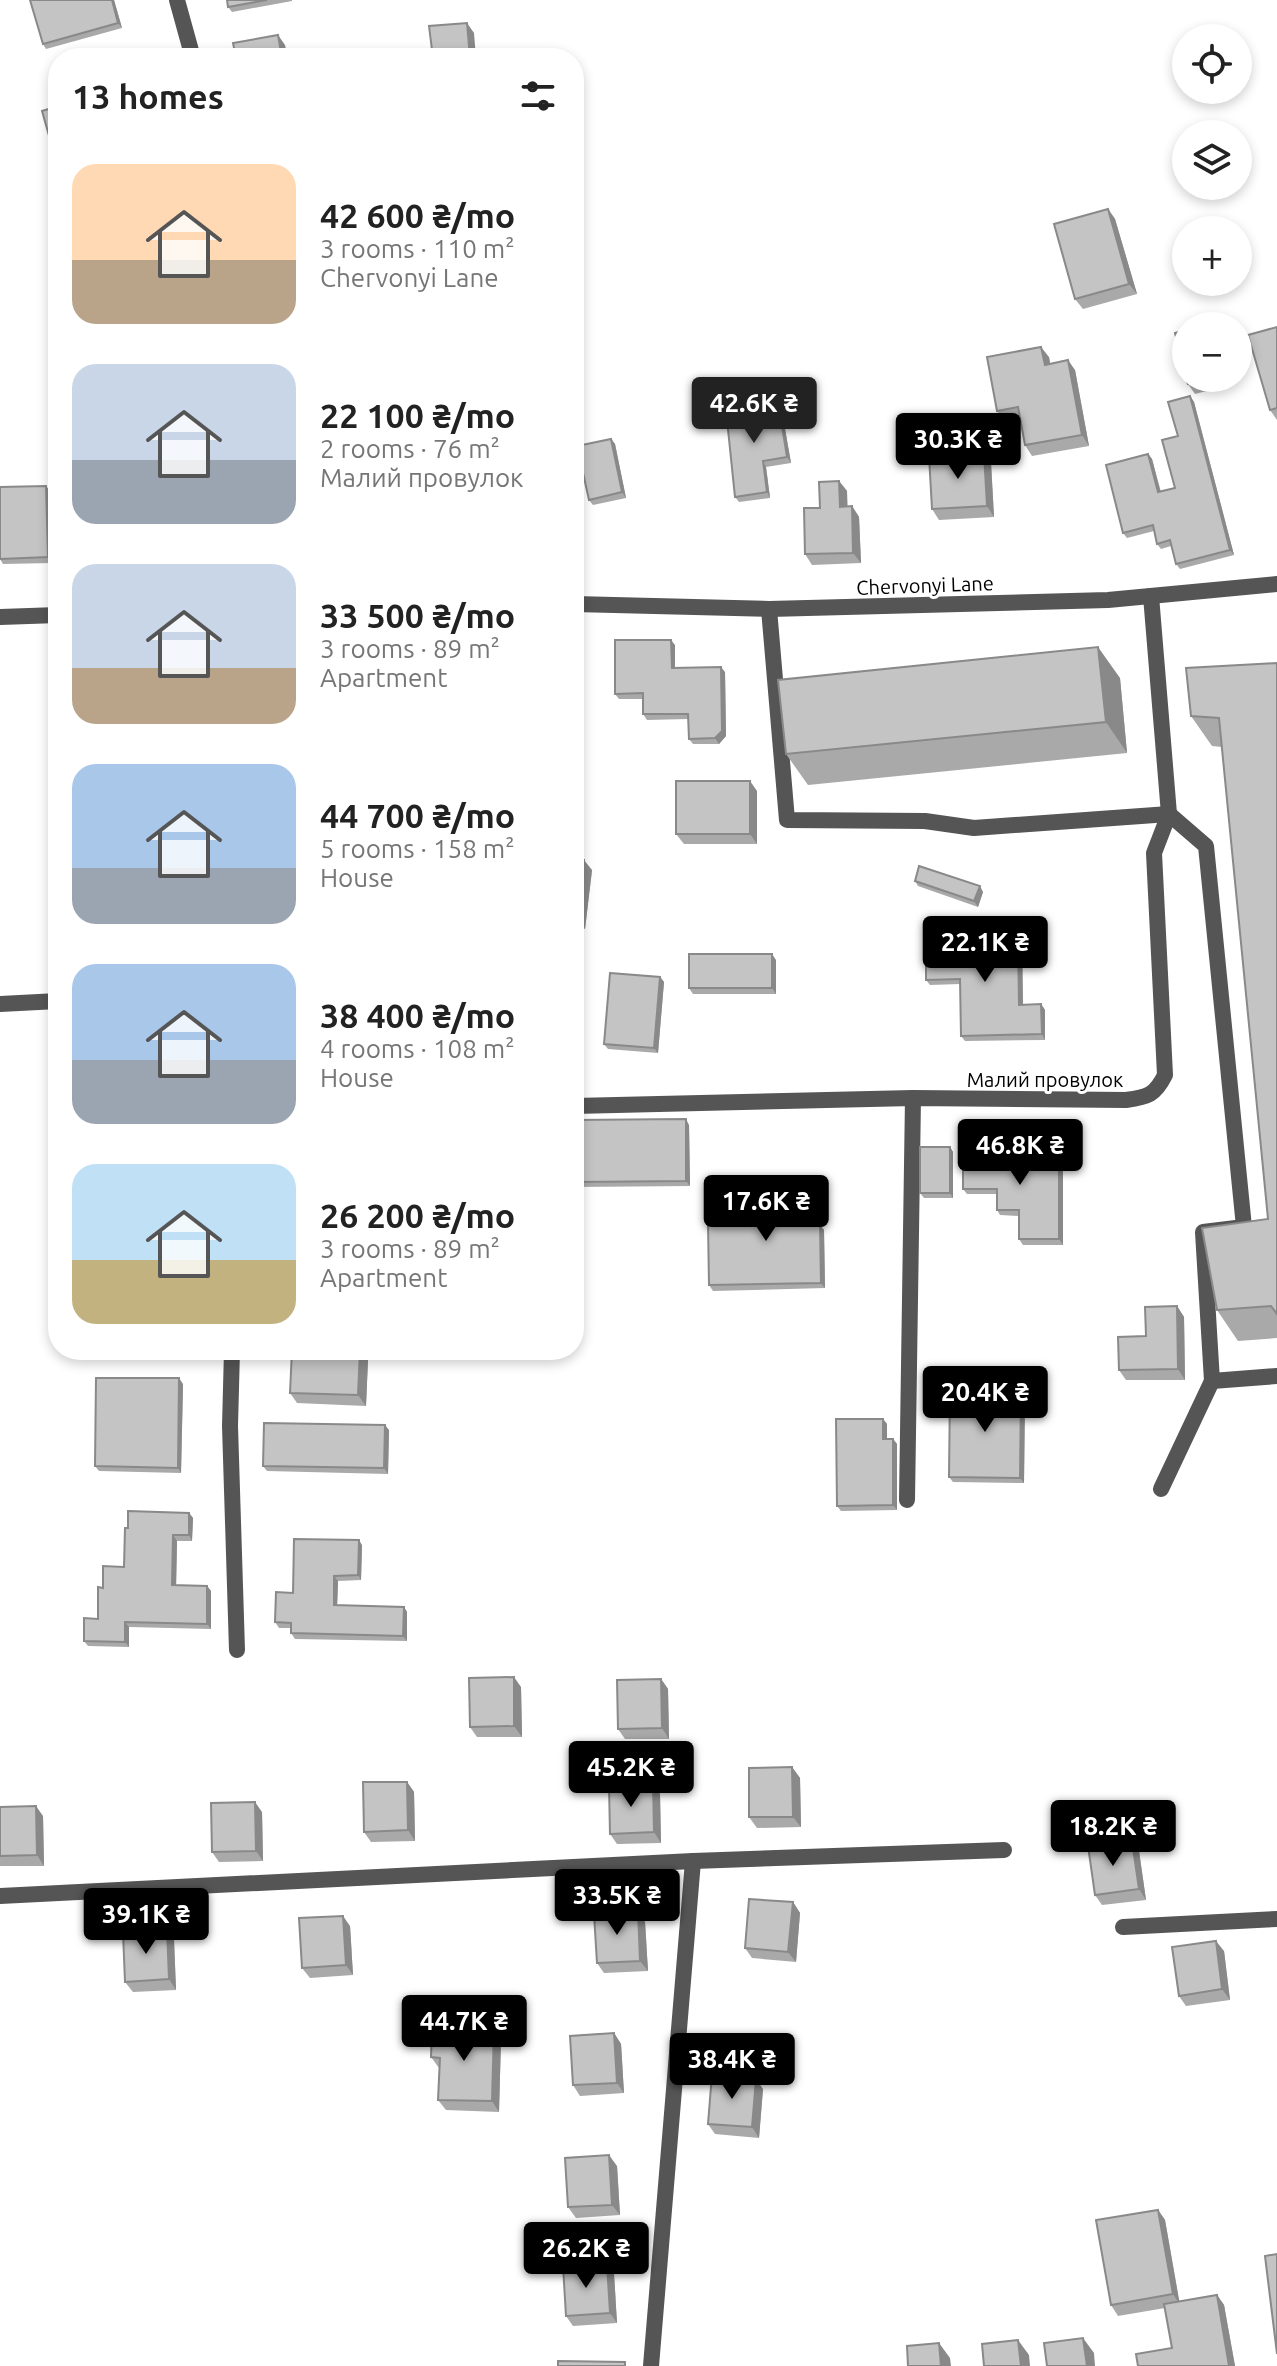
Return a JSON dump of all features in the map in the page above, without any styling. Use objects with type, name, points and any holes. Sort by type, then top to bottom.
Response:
[{"type":"street","points":[[177,0],[190,48]]},
{"type":"street","name":"Chervonyi Lane","points":[[584,604],[769,609],[1108,600],[1277,584]]},
{"type":"street","name":"Малий провулок","points":[[584,1106],[913,1098],[1126,1100],[1145,1097],[1158,1089],[1165,1075],[1154,853],[1169,814],[1151,596]]},
{"type":"street","points":[[769,609],[787,820],[925,821],[974,828],[1169,814],[1206,846],[1244,1227],[1203,1232],[1212,1381],[1161,1489]]},
{"type":"street","points":[[0,617],[48,615]]},
{"type":"street","points":[[0,1004],[48,1002]]},
{"type":"street","points":[[907,1500],[913,1098]]},
{"type":"street","points":[[232,1360],[230,1426],[237,1650]]},
{"type":"street","points":[[1212,1381],[1277,1376]]},
{"type":"street","points":[[0,1896],[693,1861],[1004,1850]]},
{"type":"street","points":[[651,2366],[693,1861]]},
{"type":"street","points":[[1123,1927],[1277,1919]]},
{"type":"building","points":[[30,0],[112,0],[118,23],[43,44]]},
{"type":"building","points":[[227,0],[267,0],[228,7]]},
{"type":"building","points":[[467,23],[469,48],[432,48],[429,26]]},
{"type":"building","points":[[278,35],[280,48],[234,48],[233,43]]},
{"type":"building","points":[[48,109],[48,132],[42,111]]},
{"type":"building","points":[[1108,209],[1129,284],[1075,299],[1054,224]]},
{"type":"building","points":[[1277,327],[1277,408],[1270,410],[1252,349],[1252,334]]},
{"type":"building","points":[[1041,347],[1045,365],[1068,360],[1082,435],[1025,445],[1018,407],[997,411],[987,357]]},
{"type":"building","points":[[1190,396],[1230,550],[1176,564],[1170,540],[1157,544],[1153,525],[1123,533],[1106,465],[1148,454],[1158,492],[1175,488],[1162,440],[1178,436],[1168,402]]},
{"type":"building","points":[[778,401],[787,457],[763,461],[767,492],[735,497],[726,410]]},
{"type":"building","points":[[611,439],[622,492],[589,500],[584,478],[584,445]]},
{"type":"building","points":[[984,453],[987,506],[932,509],[929,456]]},
{"type":"building","points":[[839,481],[840,507],[852,506],[853,553],[805,554],[804,508],[820,508],[819,482]]},
{"type":"building","points":[[46,486],[48,557],[0,559],[0,487]]},
{"type":"building","points":[[615,640],[671,640],[672,668],[721,667],[722,731],[715,738],[689,739],[688,714],[643,714],[643,693],[615,694]]},
{"type":"building","points":[[1098,647],[1106,722],[786,754],[778,680]]},
{"type":"building","points":[[1277,663],[1277,1314],[1271,1306],[1217,1310],[1202,1228],[1268,1219],[1219,718],[1191,716],[1186,668]]},
{"type":"building","points":[[676,781],[750,781],[750,834],[676,834]]},
{"type":"building","points":[[919,866],[980,886],[974,901],[915,881]]},
{"type":"building","points":[[1018,936],[1019,1005],[1041,1004],[1042,1034],[961,1036],[960,979],[926,980],[926,938]]},
{"type":"building","points":[[689,954],[772,954],[772,988],[689,988]]},
{"type":"building","points":[[610,973],[660,977],[654,1048],[604,1044]]},
{"type":"building","points":[[686,1119],[686,1181],[584,1182],[584,1120]]},
{"type":"building","points":[[920,1147],[950,1147],[950,1193],[920,1193]]},
{"type":"building","points":[[963,1152],[1059,1152],[1059,1239],[1019,1239],[1019,1210],[997,1210],[997,1189],[963,1189]]},
{"type":"building","points":[[807,1191],[808,1225],[820,1225],[821,1283],[709,1285],[708,1223],[742,1222],[742,1193]]},
{"type":"building","points":[[1177,1306],[1178,1369],[1119,1370],[1118,1337],[1146,1336],[1145,1307]]},
{"type":"building","points":[[292,1360],[360,1360],[358,1395],[290,1393]]},
{"type":"building","points":[[96,1378],[179,1378],[178,1468],[95,1466]]},
{"type":"building","points":[[950,1389],[1021,1390],[1020,1478],[949,1477]]},
{"type":"building","points":[[836,1419],[883,1419],[883,1439],[893,1439],[893,1505],[837,1506]]},
{"type":"building","points":[[264,1423],[385,1425],[384,1468],[263,1466]]},
{"type":"building","points":[[128,1511],[189,1513],[189,1535],[173,1535],[172,1585],[207,1586],[207,1624],[125,1622],[125,1642],[84,1641],[84,1618],[98,1619],[98,1587],[103,1588],[103,1566],[124,1567]]},
{"type":"building","points":[[294,1539],[359,1540],[358,1575],[334,1576],[334,1605],[404,1607],[403,1636],[291,1633],[291,1623],[275,1622],[276,1592],[293,1593]]},
{"type":"building","points":[[514,1677],[514,1726],[470,1727],[469,1678]]},
{"type":"building","points":[[661,1679],[662,1728],[618,1729],[617,1680]]},
{"type":"building","points":[[792,1767],[793,1817],[749,1817],[749,1768]]},
{"type":"building","points":[[363,1782],[407,1782],[408,1830],[364,1832]]},
{"type":"building","points":[[653,1784],[654,1832],[610,1834],[609,1785]]},
{"type":"building","points":[[255,1802],[256,1851],[212,1852],[211,1803]]},
{"type":"building","points":[[36,1806],[37,1855],[0,1856],[0,1807]]},
{"type":"building","points":[[1132,1841],[1139,1889],[1095,1895],[1088,1846]]},
{"type":"building","points":[[749,1899],[793,1902],[788,1952],[745,1948]]},
{"type":"building","points":[[638,1911],[640,1961],[597,1963],[594,1914]]},
{"type":"building","points":[[343,1916],[346,1965],[302,1968],[299,1918]]},
{"type":"building","points":[[167,1930],[169,1979],[125,1982],[123,1933]]},
{"type":"building","points":[[1216,1941],[1222,1989],[1179,1996],[1172,1947]]},
{"type":"building","points":[[432,2028],[494,2029],[492,2101],[438,2100],[440,2058],[431,2057]]},
{"type":"building","points":[[614,2033],[617,2083],[573,2085],[570,2036]]},
{"type":"building","points":[[712,2074],[756,2079],[752,2127],[708,2124]]},
{"type":"building","points":[[609,2155],[612,2205],[568,2207],[565,2158]]},
{"type":"building","points":[[1158,2210],[1173,2294],[1111,2305],[1096,2220]]},
{"type":"building","points":[[1277,2254],[1277,2354],[1265,2256]]},
{"type":"building","points":[[607,2264],[610,2313],[566,2316],[563,2266]]},
{"type":"building","points":[[1217,2295],[1229,2366],[1138,2366],[1136,2354],[1172,2348],[1164,2304]]},
{"type":"building","points":[[1083,2338],[1087,2366],[1047,2366],[1044,2343]]},
{"type":"building","points":[[1018,2340],[1021,2366],[984,2366],[982,2344]]},
{"type":"building","points":[[939,2343],[941,2366],[908,2366],[907,2346]]},
{"type":"building","points":[[558,2361],[625,2362],[625,2366],[558,2366]]}]
